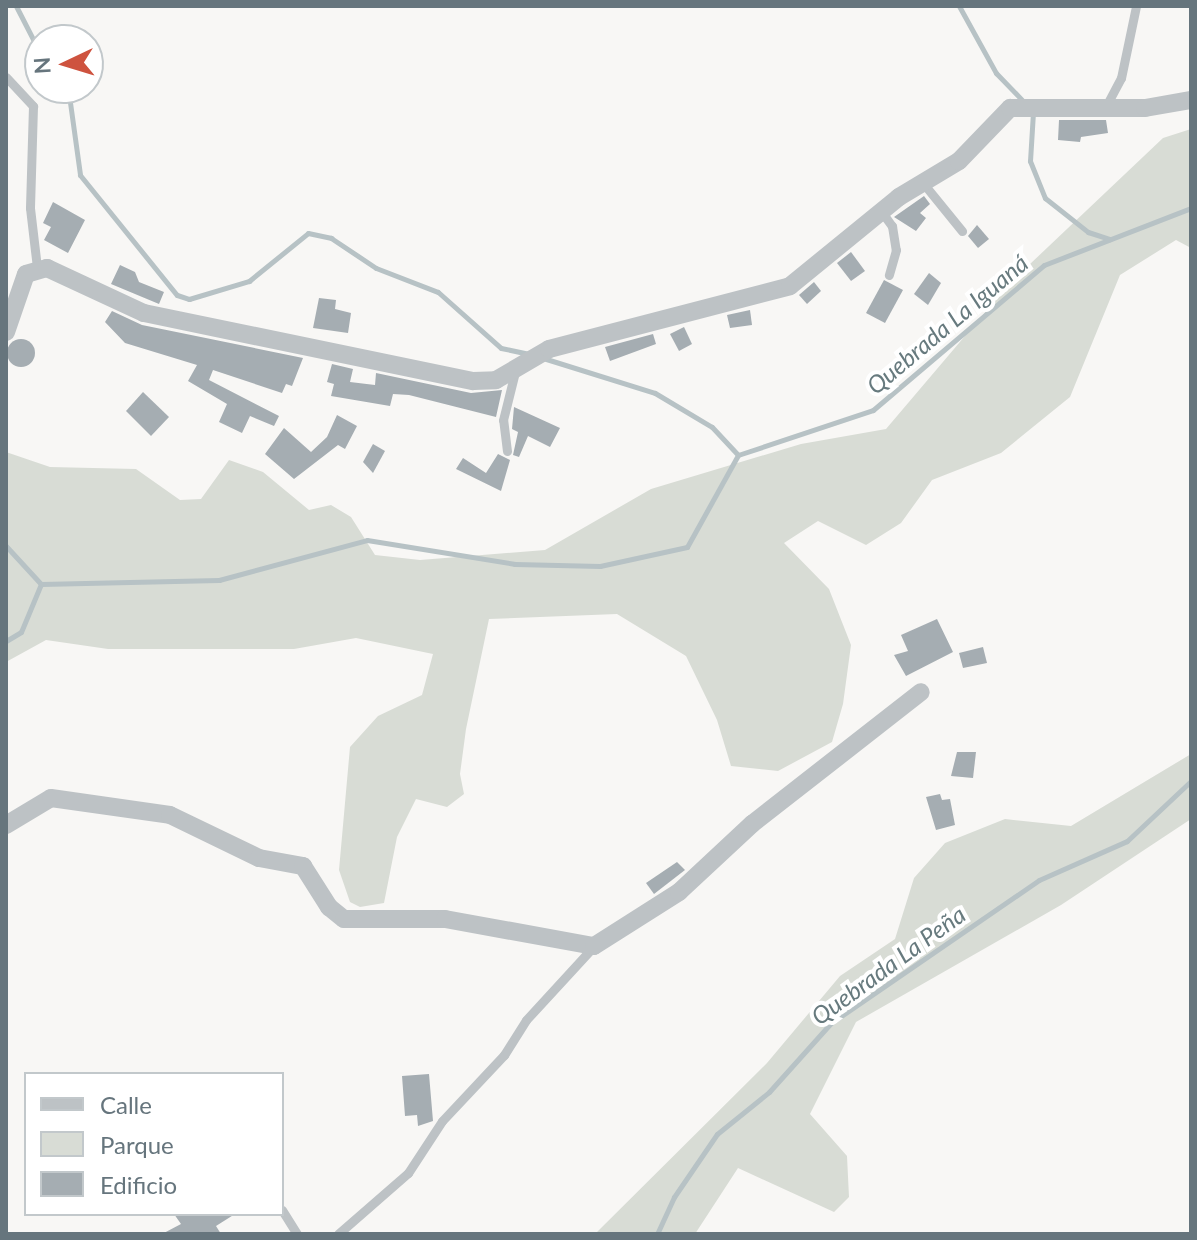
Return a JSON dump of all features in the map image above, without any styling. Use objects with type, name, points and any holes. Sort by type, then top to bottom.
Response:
[{"type":"street","points":[[6,332],[22,280],[37,268],[47,268],[144,313],[473,381],[515,372],[549,349],[790,286],[881,211],[959,161],[1010,108],[1105,109],[1191,100]]},
{"type":"street","points":[[6,825],[51,798],[170,815],[259,858],[303,866],[329,907],[344,919],[445,919],[594,946],[679,892],[752,824],[921,692]]},
{"type":"lane","points":[[1105,109],[1121,78],[1136,6]]},
{"type":"lane","points":[[6,77],[33,106],[30,208],[37,268]]},
{"type":"lane","points":[[923,183],[962,231]]},
{"type":"lane","points":[[881,211],[892,226],[896,250],[889,275]]},
{"type":"lane","points":[[507,451],[503,420],[515,372]]},
{"type":"lane","points":[[338,1234],[408,1173],[442,1121],[594,946]]},
{"type":"lane","points":[[284,1213],[297,1234]]},
{"type":"green space","points":[[1191,129],[1191,248],[1176,240],[1120,275],[1070,397],[1001,453],[932,480],[901,523],[866,545],[818,521],[784,543],[829,589],[851,645],[843,704],[832,742],[778,771],[731,766],[717,720],[686,656],[617,614],[489,619],[466,729],[460,774],[464,794],[447,807],[416,799],[397,837],[384,903],[360,907],[350,902],[339,870],[350,747],[378,716],[422,695],[433,654],[356,638],[294,649],[108,649],[46,640],[6,662],[6,452],[50,467],[136,469],[180,500],[201,499],[229,460],[263,472],[309,510],[331,505],[351,517],[375,555],[420,560],[545,550],[651,489],[801,444],[886,429],[1010,283],[1163,138]]},
{"type":"green space","points":[[1191,754],[1191,819],[1061,905],[856,1022],[810,1114],[847,1156],[849,1197],[834,1212],[738,1168],[695,1234],[595,1234],[767,1063],[840,976],[895,939],[914,878],[945,843],[1005,819],[1071,826]]},
{"type":"building","points":[[1059,120],[1106,120],[1108,133],[1081,137],[1080,142],[1058,140]]},
{"type":"building","points":[[924,196],[930,204],[920,213],[926,218],[916,231],[894,217]]},
{"type":"building","points":[[53,202],[85,220],[68,253],[44,240],[51,227],[43,223]]},
{"type":"building","points":[[977,225],[989,239],[978,248],[968,236]]},
{"type":"building","points":[[851,252],[865,271],[851,281],[837,263]]},
{"type":"building","points":[[120,265],[135,272],[139,282],[164,292],[159,304],[111,284]]},
{"type":"building","points":[[929,273],[941,283],[928,305],[914,294]]},
{"type":"building","points":[[884,280],[903,290],[885,323],[866,313]]},
{"type":"building","points":[[814,282],[821,291],[807,304],[799,295]]},
{"type":"building","points":[[319,298],[336,300],[335,309],[351,313],[348,333],[313,328]]},
{"type":"building","points":[[750,310],[752,325],[730,328],[727,315]]},
{"type":"building","points":[[112,311],[142,325],[303,358],[292,386],[286,384],[282,393],[213,370],[209,380],[279,416],[274,426],[250,416],[242,433],[219,422],[227,404],[188,381],[197,365],[125,343],[105,322]]},
{"type":"building","points":[[684,327],[692,344],[679,351],[670,334]]},
{"type":"building","points":[[653,334],[656,344],[610,361],[605,347]]},
{"type":"building","points":[[21,339],[31,343],[35,353],[31,363],[21,367],[11,363],[7,353],[11,343]]},
{"type":"building","points":[[332,364],[353,369],[350,382],[375,385],[376,373],[471,393],[502,390],[496,417],[409,395],[393,394],[390,406],[331,396],[334,384],[327,382]]},
{"type":"building","points":[[143,392],[169,417],[151,436],[126,411]]},
{"type":"building","points":[[514,407],[560,428],[550,447],[528,436],[519,457],[513,455],[518,432],[512,429]]},
{"type":"building","points":[[337,415],[357,426],[345,449],[338,445],[294,479],[265,454],[284,428],[311,452],[327,437]]},
{"type":"building","points":[[373,444],[385,451],[373,473],[363,462]]},
{"type":"building","points":[[498,454],[510,460],[501,491],[456,469],[463,458],[486,473]]},
{"type":"building","points":[[937,619],[953,652],[906,676],[894,655],[908,651],[901,635]]},
{"type":"building","points":[[983,647],[987,663],[963,668],[959,653]]},
{"type":"building","points":[[957,752],[976,752],[973,778],[951,776]]},
{"type":"building","points":[[940,794],[942,800],[950,799],[955,825],[936,830],[926,797]]},
{"type":"building","points":[[677,862],[685,870],[654,894],[646,883]]},
{"type":"building","points":[[429,1074],[433,1121],[418,1126],[417,1115],[405,1116],[402,1076]]},
{"type":"building","points":[[175,1216],[232,1216],[216,1226],[221,1234],[162,1234],[181,1224]]},
{"type":"waterway","points":[[16,6],[25,24]]},
{"type":"waterway","points":[[959,6],[996,73],[1022,100]]},
{"type":"waterway","points":[[70,104],[80,175],[177,295],[189,299],[249,281],[308,233],[331,238],[376,268],[438,292],[501,348],[530,354]]},
{"type":"waterway","points":[[1033,112],[1030,161],[1045,198],[1088,232],[1110,239]]},
{"type":"waterway","name":"Quebrada La Iguaná","points":[[6,641],[21,632],[41,584],[219,580],[367,540],[515,564],[600,566],[687,547],[738,455],[873,410],[1044,265],[1191,208]]},
{"type":"waterway","points":[[543,358],[655,393],[712,427],[738,455]]},
{"type":"waterway","points":[[6,546],[41,584]]},
{"type":"waterway","name":"Quebrada La Peña","points":[[657,1234],[674,1197],[717,1134],[769,1092],[831,1023],[1039,880],[1127,841],[1191,781]]}]
